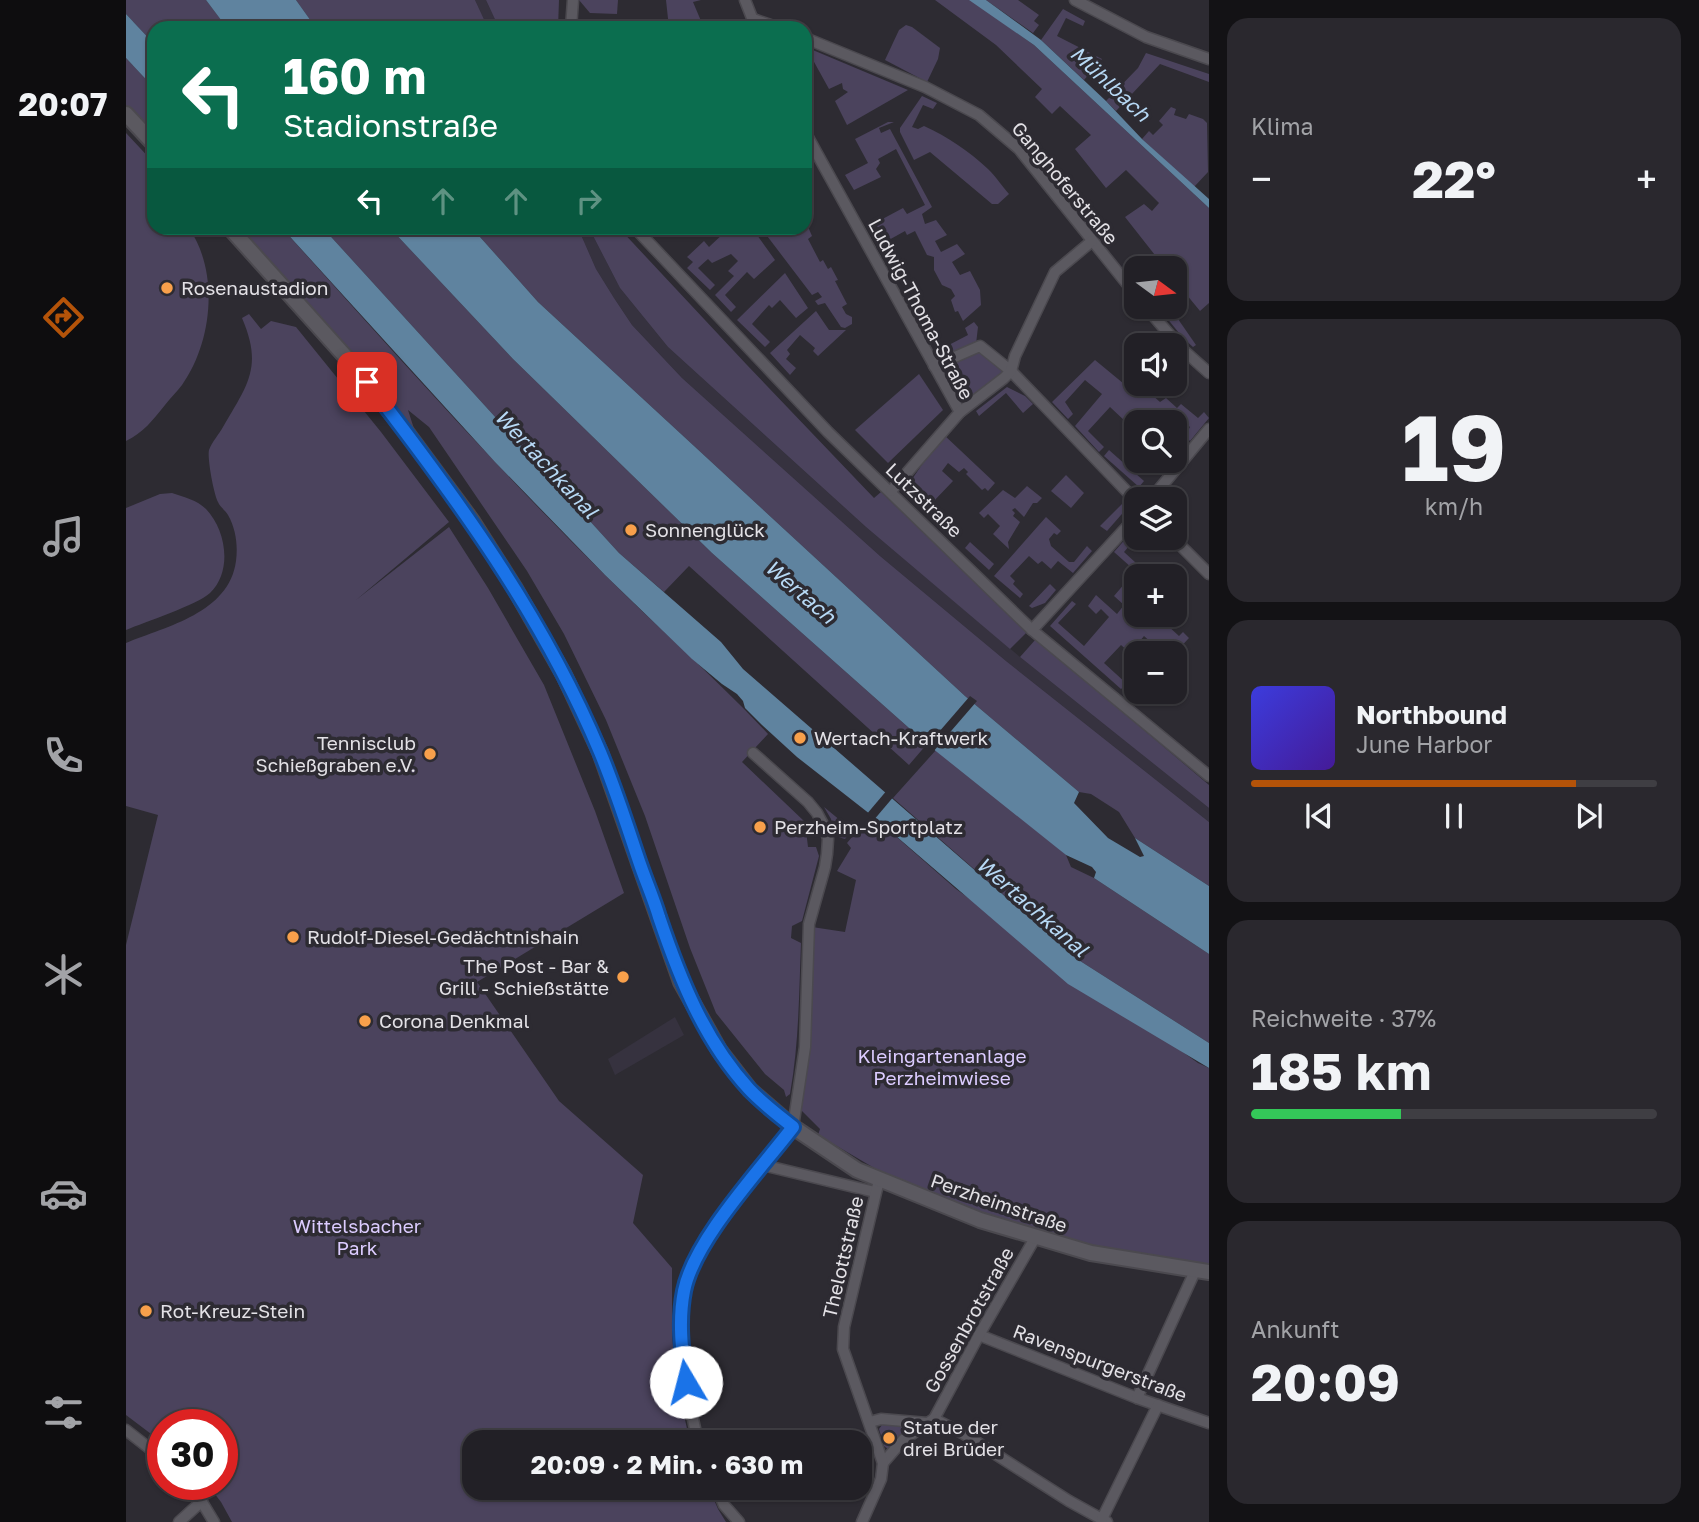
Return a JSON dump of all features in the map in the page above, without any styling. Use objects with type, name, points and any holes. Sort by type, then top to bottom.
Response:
[{"type":"street","points":[[572,21],[573,0]]},
{"type":"street","points":[[745,0],[753,21]]},
{"type":"street","points":[[1075,0],[1146,37],[1209,59]]},
{"type":"street","name":"Ganghoferstraße","points":[[812,40],[925,87],[979,115],[1019,149],[1124,280]]},
{"type":"street","points":[[126,114],[147,136]]},
{"type":"street","name":"Ludwig-Thoma-Straße","points":[[812,145],[960,412],[891,491]]},
{"type":"street","name":"Perzheimstraße","points":[[236,235],[353,365],[384,404],[463,509],[514,587],[564,675],[600,752],[681,982],[719,1050],[744,1084],[793,1127],[877,1186]]},
{"type":"street","name":"Lutzstraße","points":[[642,235],[828,432],[1032,630],[1209,776]]},
{"type":"street","points":[[960,412],[1011,371],[1015,356],[1055,272],[1092,241]]},
{"type":"street","points":[[1156,319],[1181,348],[1209,373]]},
{"type":"street","points":[[934,366],[981,346],[1011,371],[1124,489]]},
{"type":"street","points":[[1161,487],[1209,429]]},
{"type":"street","points":[[1032,630],[1124,530]]},
{"type":"street","points":[[1185,550],[1209,574]]},
{"type":"street","points":[[695,1430],[681,1344],[680,1321],[684,1289],[696,1256],[717,1223],[793,1127],[805,1047],[809,924],[825,867],[828,839],[825,828],[808,802],[753,753]]},
{"type":"street","name":"Perzheimstraße","points":[[763,1166],[877,1186],[1035,1238],[1091,1253],[1203,1270]]},
{"type":"street","name":"Thelottstraße","points":[[877,1186],[844,1327],[843,1349],[883,1463]]},
{"type":"street","name":"Gossenbrotstraße","points":[[931,1421],[1035,1238]]},
{"type":"street","points":[[1137,1398],[1203,1270]]},
{"type":"street","name":"Ravenspurgerstraße","points":[[979,1335],[1137,1398],[1209,1423]]},
{"type":"street","points":[[870,1422],[881,1419],[931,1421],[964,1434],[1105,1521],[1158,1405]]},
{"type":"street","points":[[862,1522],[881,1479],[883,1463],[902,1440],[931,1421]]},
{"type":"street","points":[[126,1430],[147,1446]]},
{"type":"street","points":[[722,1500],[739,1522]]},
{"type":"street","points":[[179,1522],[202,1501],[214,1522]]},
{"type":"shaded area","points":[[475,0],[486,0],[496,21],[485,21]]},
{"type":"shaded area","points":[[581,235],[593,235],[620,288],[668,347],[866,527],[1020,657],[1209,808],[1209,822],[1006,661],[880,556],[682,378],[632,325],[596,269]]},
{"type":"shaded area","points":[[675,1017],[684,1035],[615,1075],[608,1059]]},
{"type":"green space","points":[[126,0],[206,0],[222,21],[147,21],[147,36],[126,14]]},
{"type":"green space","points":[[296,0],[475,0],[485,21],[311,21]]},
{"type":"green space","points":[[486,0],[559,0],[558,21],[496,21]]},
{"type":"green space","points":[[579,0],[618,0],[617,14],[590,13]]},
{"type":"green space","points":[[666,0],[701,0],[693,2],[701,21],[668,21]]},
{"type":"green space","points":[[935,0],[971,0],[1034,45],[1209,208],[1209,303],[1200,311],[1187,295],[1187,256],[1156,256],[1125,217],[1144,204],[1152,211],[1159,203],[1126,170],[1106,188],[1075,149],[1091,135],[1060,106],[1052,114],[1035,97],[1042,89],[996,45]]},
{"type":"green space","points":[[986,0],[1018,0],[1039,15],[1034,21],[1039,25],[1033,33]]},
{"type":"green space","points":[[1063,9],[1085,21],[1083,26],[1066,18],[1057,36],[1102,59],[1084,80],[1041,40]]},
{"type":"green space","points":[[906,25],[940,48],[927,82],[885,60],[899,30]]},
{"type":"green space","points":[[812,50],[908,90],[847,125],[835,101],[848,92],[843,89],[842,83],[829,89],[812,58]]},
{"type":"green space","points":[[1146,53],[1209,74],[1209,82],[1160,64],[1116,111],[1106,101],[1138,68]]},
{"type":"green space","points":[[126,58],[147,80],[147,136],[126,114]]},
{"type":"green space","points":[[922,96],[937,103],[933,109],[923,105],[912,127],[918,129],[924,126],[933,130],[981,162],[1009,194],[998,204],[992,204],[930,152],[914,160],[900,128]]},
{"type":"green space","points":[[1171,107],[1176,109],[1174,115],[1186,119],[1189,114],[1207,123],[1208,172],[1194,187],[1142,139],[1149,131],[1153,135],[1163,125],[1159,121]]},
{"type":"green space","points":[[888,122],[894,122],[879,128],[881,133],[890,129],[932,207],[922,214],[925,224],[936,220],[947,235],[935,241],[941,252],[957,244],[965,254],[952,262],[960,275],[970,271],[980,290],[981,305],[963,321],[958,311],[955,312],[951,300],[955,296],[951,289],[942,285],[934,270],[934,257],[927,255],[915,231],[907,235],[905,231],[887,241],[875,223],[903,208],[907,214],[925,205],[896,149],[878,159],[880,163],[876,169],[881,177],[854,190],[845,175],[868,163],[855,139]]},
{"type":"green space","name":"Rosenaustadion","points":[[126,133],[147,156],[147,235],[193,235],[205,265],[208,306],[206,328],[200,348],[182,385],[147,426],[126,441]]},
{"type":"green space","points":[[236,235],[288,235],[521,490],[768,734],[742,762],[805,822],[808,847],[816,847],[819,856],[802,921],[792,926],[791,938],[801,943],[800,981],[795,1056],[790,1094],[786,1097],[784,1090],[765,1074],[716,1013],[690,948],[645,816],[606,720],[564,634],[527,571],[429,427],[408,410],[416,435]]},
{"type":"green space","points":[[329,235],[397,235],[513,359],[712,553],[927,744],[909,765],[689,566],[664,592],[619,553]]},
{"type":"green space","points":[[478,235],[581,235],[596,269],[632,325],[682,378],[880,556],[1006,661],[1209,822],[1209,886],[1135,838],[1119,812],[1091,794],[1079,792],[965,696],[538,302]]},
{"type":"green space","points":[[593,235],[626,235],[874,498],[881,492],[1027,632],[1010,649],[866,527],[668,347],[620,288]]},
{"type":"green space","points":[[722,235],[757,235],[775,260],[754,279],[747,272],[725,295],[736,307],[731,312],[715,295],[734,276],[728,271],[738,261],[731,254],[712,263],[708,259],[698,268],[715,285],[710,290],[687,268],[693,262],[687,257],[704,241],[709,247]]},
{"type":"green space","points":[[766,235],[812,235],[808,239],[820,262],[823,260],[828,269],[831,267],[838,280],[835,281],[847,304],[842,307],[846,314],[852,317],[852,324],[841,327],[825,303],[818,305],[815,301],[822,297],[818,292],[812,295]]},
{"type":"green space","points":[[785,273],[808,308],[796,318],[780,300],[772,308],[769,305],[752,324],[770,342],[765,347],[737,320]]},
{"type":"green space","points":[[816,311],[829,330],[846,330],[818,356],[813,351],[815,348],[800,335],[787,350],[790,354],[786,359],[796,368],[790,375],[770,353]]},
{"type":"green space","name":"Wittelsbacher Park","points":[[249,314],[261,329],[271,321],[296,327],[449,522],[356,600],[449,527],[544,685],[595,811],[624,893],[477,982],[559,1101],[643,1175],[633,1223],[672,1268],[672,1338],[687,1430],[462,1430],[462,1500],[714,1500],[726,1522],[232,1522],[219,1500],[238,1500],[238,1409],[147,1409],[147,1431],[126,1415],[126,945],[158,815],[126,806],[126,643],[194,615],[222,593],[231,579],[236,561],[236,538],[231,520],[216,498],[209,450],[246,387],[250,375],[251,350],[242,318]]},
{"type":"green space","points":[[1168,319],[1178,319],[1196,345],[1193,347],[1187,342],[1187,333],[1179,333]]},
{"type":"green space","points":[[974,322],[978,327],[976,344],[947,357],[943,348],[968,335],[965,328]]},
{"type":"green space","points":[[980,346],[1011,371],[960,412],[934,366]]},
{"type":"green space","points":[[1095,360],[1124,384],[1124,396],[1153,396],[1160,402],[1166,398],[1177,408],[1181,404],[1198,418],[1204,412],[1209,418],[1190,441],[1187,438],[1190,427],[1187,424],[1187,410],[1124,410],[1124,420],[1110,407],[1088,431],[1104,447],[1099,452],[1075,426],[1102,394],[1085,380],[1065,402],[1073,414],[1068,419],[1052,402]]},
{"type":"green space","points":[[919,374],[943,410],[888,463],[855,430]]},
{"type":"green space","points":[[1007,387],[1025,396],[1033,404],[1023,413],[1006,393],[979,416],[976,411]]},
{"type":"green space","points":[[943,434],[995,483],[988,491],[985,488],[982,490],[966,474],[968,472],[964,468],[959,472],[948,463],[942,471],[953,481],[932,503],[952,521],[946,529],[906,492],[906,488]]},
{"type":"green space","points":[[1109,450],[1124,463],[1124,473],[1135,473],[1144,481],[1139,487],[1104,456]]},
{"type":"green space","points":[[1066,475],[1084,493],[1071,508],[1051,491]]},
{"type":"green space","points":[[1027,486],[1042,498],[1033,503],[1024,517],[1015,508],[1012,510],[1015,513],[1013,516],[1020,522],[1008,542],[1009,549],[993,534],[1000,526],[988,514],[984,518],[979,513],[1003,490],[1015,498]]},
{"type":"green space","points":[[172,493],[199,503],[213,518],[224,551],[222,574],[210,593],[203,598],[126,630],[126,508],[160,494]]},
{"type":"green space","points":[[1124,504],[1124,512],[1107,531],[1100,526]]},
{"type":"green space","points":[[1046,517],[1061,531],[1057,535],[1054,533],[1049,539],[1051,546],[1069,562],[1074,562],[1087,546],[1092,551],[1073,573],[1058,561],[1051,569],[1042,561],[1038,564],[1029,556],[1010,576],[1015,581],[1013,584],[1023,594],[1020,598],[994,576]]},
{"type":"green space","points":[[1124,541],[1124,552],[1136,563],[1128,564],[1114,552]]},
{"type":"green space","points":[[970,542],[994,564],[989,570],[965,548]]},
{"type":"green space","points":[[1050,584],[1056,590],[1045,603],[1032,608],[1029,606]]},
{"type":"green space","points":[[1124,584],[1124,605],[1114,596]]},
{"type":"green space","points":[[1096,595],[1117,614],[1124,605],[1124,627],[1169,627],[1179,636],[1183,632],[1189,638],[1186,641],[1150,641],[1144,636],[1140,641],[1124,641],[1124,648],[1121,645],[1104,663],[1124,681],[1121,689],[1050,626],[1072,601],[1076,604],[1058,623],[1084,646],[1109,617],[1101,609],[1096,614],[1088,606]]},
{"type":"green space","points":[[1036,639],[1209,785],[1209,808],[1020,657]]},
{"type":"green space","points":[[936,750],[1046,837],[1066,855],[1071,867],[1094,878],[1209,954],[1209,1043],[1077,959],[893,798]]},
{"type":"green space","points":[[824,807],[852,830],[845,839],[835,836],[831,819]]},
{"type":"green space","name":"Kleingartenanlage Perzheimwiese","points":[[875,818],[956,889],[1198,1063],[1209,1068],[1209,1265],[1119,1252],[1041,1234],[983,1214],[881,1172],[818,1135],[820,1129],[801,1110],[809,1045],[812,927],[845,932],[856,880],[837,871],[851,848],[847,843],[857,831],[864,832]]},
{"type":"green space","points":[[889,1423],[904,1424],[906,1428],[888,1449],[884,1446],[879,1429]]},
{"type":"water","points":[[206,0],[296,0],[311,21],[222,21]]},
{"type":"water","points":[[969,0],[986,0],[1041,40],[1142,139],[1209,199],[1209,208],[1034,45]]},
{"type":"water","points":[[126,14],[147,36],[147,80],[126,58]]},
{"type":"water","points":[[288,235],[329,235],[619,553],[721,642],[743,669],[1077,959],[1209,1043],[1209,1068],[1068,984],[875,818],[797,757],[745,708],[737,694],[692,659],[605,575],[495,462]]},
{"type":"water","name":"Wertach","points":[[397,235],[478,235],[538,302],[965,696],[1079,792],[1074,803],[1108,838],[1140,857],[1144,856],[1135,838],[1209,886],[1209,954],[1094,878],[1096,872],[1092,867],[1066,855],[927,744],[712,553],[513,359]]},
{"type":"pier","points":[[970,696],[977,701],[933,752],[926,747]]},
{"type":"pier","points":[[888,789],[895,795],[873,821],[866,815]]},
{"type":"place","name":"Rosenaustadion","points":[[167,288]]},
{"type":"place","name":"Sonnenglück","points":[[631,530]]},
{"type":"place","name":"Wertach-Kraftwerk","points":[[800,738]]},
{"type":"place","name":"Tennisclub Schießgraben e.V.","points":[[430,754]]},
{"type":"place","name":"Perzheim-Sportplatz","points":[[760,827]]},
{"type":"place","name":"Rudolf-Diesel-Gedächtnishain","points":[[293,937]]},
{"type":"place","name":"The Post - Bar & Grill - Schießstätte","points":[[623,977]]},
{"type":"place","name":"Corona Denkmal","points":[[365,1021]]},
{"type":"place","name":"Rot-Kreuz-Stein","points":[[146,1311]]},
{"type":"place","name":"Statue der drei Brüder","points":[[889,1438]]},
{"type":"route","points":[[367,382],[463,509],[514,587],[564,675],[600,752],[681,982],[696,1011],[719,1050],[744,1084],[793,1127],[717,1223],[696,1256],[684,1289],[680,1321],[686,1382]]},
{"type":"water label","name":"Mühlbach","points":[[1110,84]]},
{"type":"water label","name":"Wertachkanal","points":[[546,464]]},
{"type":"water label","name":"Wertachkanal","points":[[1032,907]]}]
